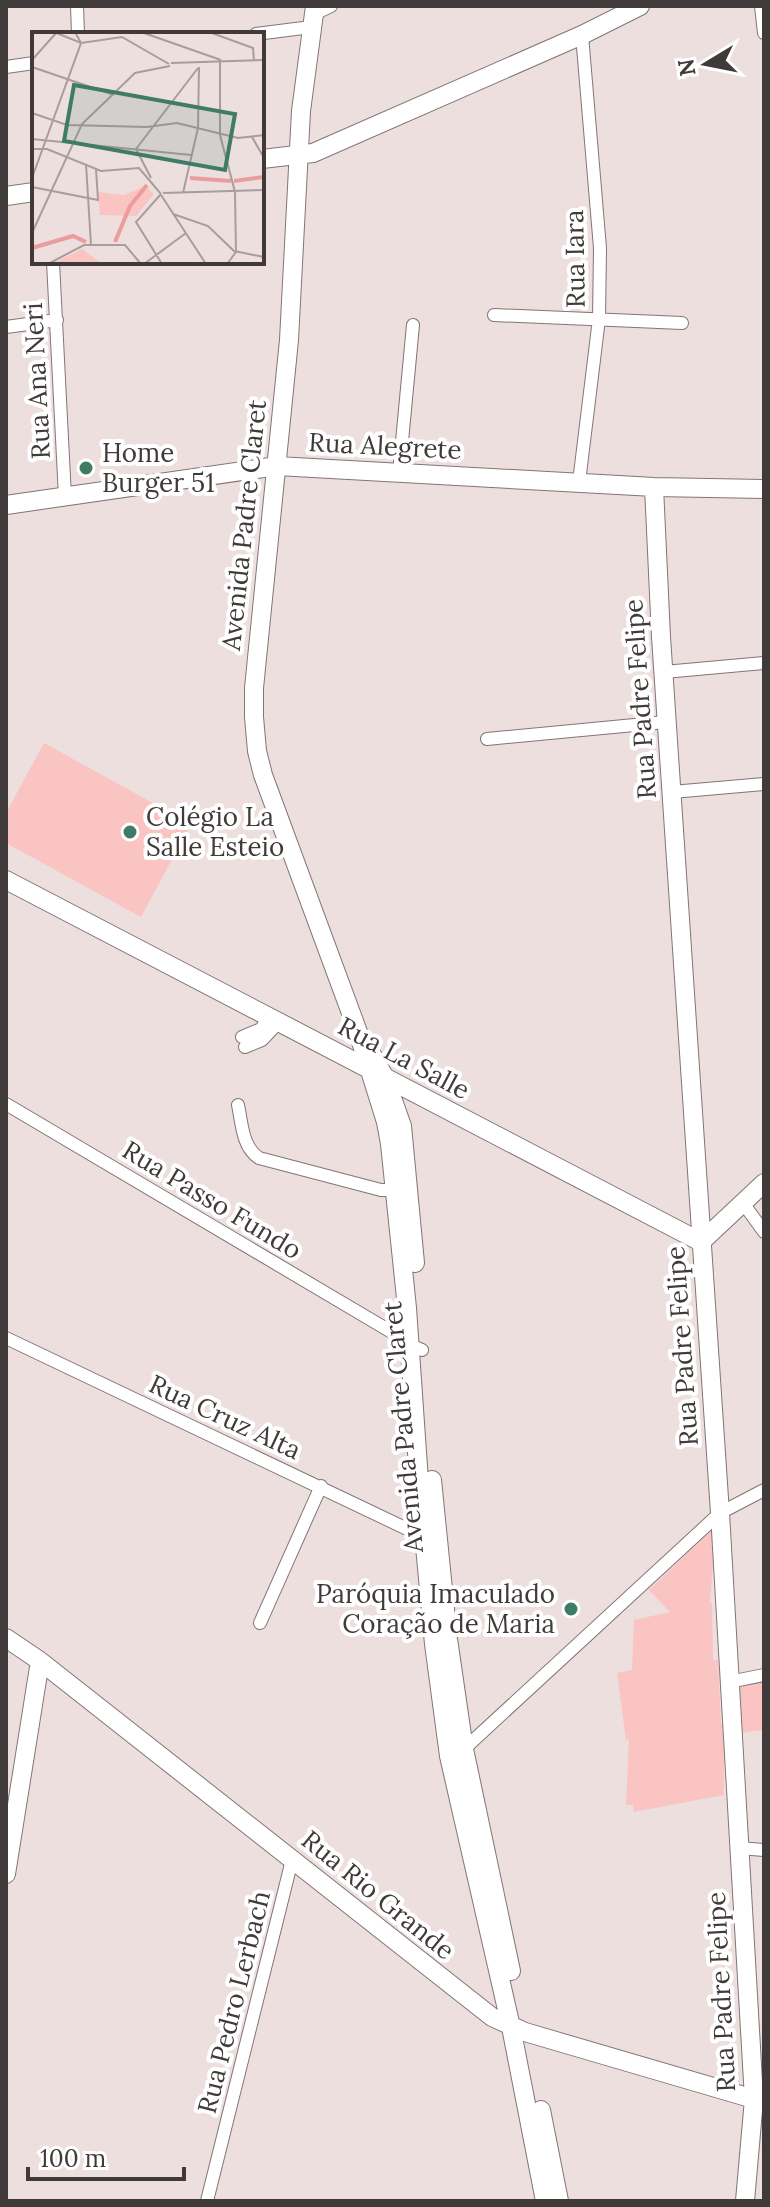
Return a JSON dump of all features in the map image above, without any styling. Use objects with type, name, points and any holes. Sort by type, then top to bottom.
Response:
[{"type":"street","points":[[77,6],[78,32]]},
{"type":"street","points":[[262,32],[313,16],[331,6]]},
{"type":"street","points":[[264,159],[313,153],[582,35],[640,6]]},
{"type":"street","points":[[761,6],[764,33]]},
{"type":"street","name":"Avenida Padre Claret","points":[[313,16],[301,111],[289,340],[254,688],[254,717],[257,751],[274,806],[358,1032],[386,1122],[411,1340],[432,1480],[456,1752]]},
{"type":"street","name":"Rua Iara","points":[[579,482],[599,319],[600,248],[582,35]]},
{"type":"street","points":[[6,67],[32,63]]},
{"type":"street","points":[[6,196],[32,192]]},
{"type":"street","name":"Rua Ana Neri","points":[[53,264],[65,497]]},
{"type":"street","points":[[494,315],[682,323]]},
{"type":"street","points":[[6,327],[57,320]]},
{"type":"street","points":[[399,473],[413,325]]},
{"type":"street","name":"Rua Alegrete","points":[[6,505],[277,466],[654,487],[764,489]]},
{"type":"street","name":"Rua Padre Felipe","points":[[654,487],[666,722],[720,1513],[739,1848],[759,2100],[745,2201]]},
{"type":"street","points":[[664,672],[764,663]]},
{"type":"street","points":[[487,739],[666,722]]},
{"type":"street","points":[[672,792],[764,784]]},
{"type":"street","name":"Rua La Salle","points":[[6,880],[701,1242]]},
{"type":"street","points":[[243,1042],[262,1040],[274,1020]]},
{"type":"street","name":"Avenida Padre Claret","points":[[358,1032],[385,1078],[402,1126],[411,1340]]},
{"type":"street","name":"Rua Passo Fundo","points":[[6,1104],[411,1340]]},
{"type":"street","points":[[238,1105],[246,1143],[250,1152],[259,1158],[381,1190],[395,1190]]},
{"type":"street","points":[[701,1242],[764,1183]]},
{"type":"street","points":[[743,1203],[764,1232]]},
{"type":"street","name":"Rua Cruz Alta","points":[[6,1338],[424,1537]]},
{"type":"street","name":"Avenida Padre Claret","points":[[418,1378],[424,1537],[434,1644],[559,2201]]},
{"type":"street","points":[[260,1623],[321,1486]]},
{"type":"street","points":[[456,1752],[720,1513],[764,1490]]},
{"type":"street","name":"Rua Rio Grande","points":[[6,1638],[40,1661],[492,2017],[518,2029],[759,2100]]},
{"type":"street","points":[[6,1874],[40,1661]]},
{"type":"street","points":[[729,1682],[764,1675]]},
{"type":"street","points":[[739,1848],[764,1850]]},
{"type":"street","name":"Rua Pedro Lerbach","points":[[207,2201],[292,1860]]},
{"type":"street","name":"Avenida Padre Claret","points":[[518,2029],[545,2201]]},
{"type":"shaded area","points":[[44,743],[191,824],[141,917],[6,843],[6,813]]},
{"type":"shaded area","points":[[716,1526],[710,1603],[713,1660],[718,1660],[721,1724],[724,1725],[724,1795],[634,1812],[633,1805],[626,1805],[629,1739],[626,1740],[617,1673],[632,1670],[634,1620],[670,1612],[649,1590]]},
{"type":"shaded area","points":[[764,1679],[764,1730],[737,1733],[733,1684]]},
{"type":"place","name":"Home Burger 51","points":[[86,468]]},
{"type":"place","name":"Colégio La Salle Esteio","points":[[130,832]]},
{"type":"place","name":"Paróquia Imaculado Coração de Maria","points":[[571,1609]]}]
